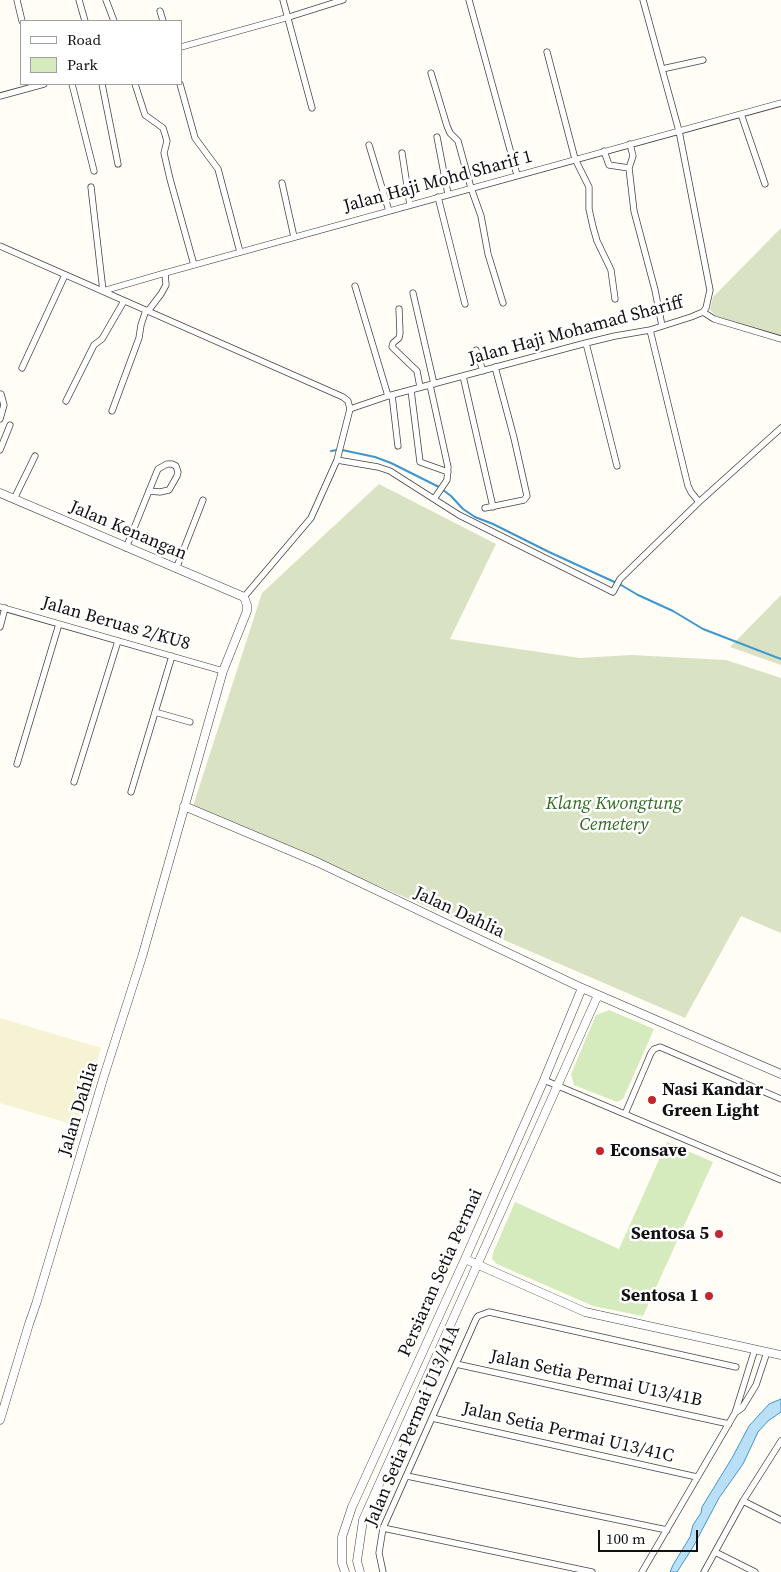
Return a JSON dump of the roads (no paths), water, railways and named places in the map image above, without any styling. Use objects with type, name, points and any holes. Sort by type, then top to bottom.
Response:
[{"type":"street","points":[[16,0],[22,20]]},
{"type":"street","points":[[79,0],[85,20]]},
{"type":"street","points":[[106,0],[114,20]]},
{"type":"street","points":[[284,0],[312,108]]},
{"type":"street","points":[[182,46],[289,17],[332,1],[343,0]]},
{"type":"street","points":[[469,0],[518,175]]},
{"type":"street","name":"Jalan Haji Mohamad Shariff","points":[[350,409],[390,395],[483,370],[615,336],[650,330],[702,312],[706,308],[710,290],[679,131],[643,0]]},
{"type":"street","points":[[160,11],[163,20]]},
{"type":"street","points":[[547,52],[575,159],[589,187],[589,209],[593,228],[611,270],[615,299]]},
{"type":"street","points":[[662,69],[703,60]]},
{"type":"street","points":[[431,73],[447,126],[458,141],[481,216],[488,254],[503,303]]},
{"type":"street","points":[[0,96],[38,85]]},
{"type":"street","points":[[72,85],[94,171]]},
{"type":"street","points":[[102,85],[118,164]]},
{"type":"street","points":[[135,85],[145,115],[163,128],[167,141],[164,154],[194,264]]},
{"type":"street","points":[[180,85],[195,138],[218,169],[240,252]]},
{"type":"street","name":"Jalan Haji Mohd Sharif 1","points":[[103,291],[165,272],[781,103]]},
{"type":"street","points":[[740,114],[766,184]]},
{"type":"street","points":[[437,137],[448,194]]},
{"type":"street","points":[[630,144],[633,156],[629,168],[635,217],[655,290],[662,326]]},
{"type":"street","points":[[369,145],[389,211]]},
{"type":"street","points":[[604,152],[608,165],[629,168]]},
{"type":"street","points":[[402,153],[410,205]]},
{"type":"street","points":[[282,183],[294,237]]},
{"type":"street","points":[[91,187],[103,291]]},
{"type":"street","points":[[438,197],[465,304]]},
{"type":"street","points":[[0,246],[343,397],[348,401],[350,409],[339,454],[311,518],[244,597]]},
{"type":"street","points":[[112,411],[147,311],[162,294],[166,285],[165,272]]},
{"type":"street","points":[[22,368],[65,275]]},
{"type":"street","points":[[355,286],[390,395],[398,446]]},
{"type":"street","points":[[413,293],[448,466],[447,480],[434,499]]},
{"type":"street","points":[[66,401],[94,345],[102,339],[124,301]]},
{"type":"street","points":[[399,309],[400,334],[392,347],[417,371],[420,387]]},
{"type":"street","points":[[702,312],[714,319],[781,339]]},
{"type":"street","points":[[650,330],[688,486],[699,502]]},
{"type":"street","points":[[586,343],[617,466]]},
{"type":"street","points":[[476,350],[483,370]]},
{"type":"street","points":[[485,508],[524,500],[527,496],[495,367]]},
{"type":"street","points":[[463,376],[493,507]]},
{"type":"street","points":[[411,390],[420,462],[448,472]]},
{"type":"street","points":[[0,418],[4,405],[2,394]]},
{"type":"street","points":[[0,450],[10,425]]},
{"type":"street","points":[[339,454],[390,471],[460,515],[502,538],[613,592],[620,579],[699,502],[781,428]]},
{"type":"street","points":[[14,499],[35,456]]},
{"type":"street","points":[[126,548],[148,491],[158,469],[167,464],[176,466],[177,476],[169,490],[160,492],[148,491]]},
{"type":"street","name":"Jalan Kenangan","points":[[0,493],[244,597]]},
{"type":"street","points":[[176,569],[203,500]]},
{"type":"street","name":"Jalan Dahlia","points":[[0,1420],[142,957],[223,671],[247,611],[244,597]]},
{"type":"street","points":[[0,627],[3,607]]},
{"type":"street","name":"Jalan Beruas 2/KU8","points":[[3,607],[223,671]]},
{"type":"street","points":[[17,764],[59,624]]},
{"type":"street","points":[[74,782],[118,640]]},
{"type":"street","points":[[131,792],[172,656]]},
{"type":"street","points":[[155,712],[190,722]]},
{"type":"street","name":"Jalan Dahlia","points":[[184,806],[317,862],[582,988],[781,1074]]},
{"type":"street","name":"Persiaran Setia Permai","points":[[345,1572],[342,1563],[342,1537],[352,1507],[465,1259],[544,1080],[582,988]]},
{"type":"street","name":"Persiaran Setia Permai","points":[[360,1572],[357,1560],[362,1520],[598,995]]},
{"type":"street","points":[[625,1114],[650,1053],[660,1047],[781,1099]]},
{"type":"street","points":[[544,1080],[781,1180]]},
{"type":"street","points":[[465,1259],[585,1312],[781,1355]]},
{"type":"street","name":"Jalan Setia Permai U13/41A","points":[[383,1572],[379,1554],[383,1528],[478,1316],[488,1312],[736,1367]]},
{"type":"street","points":[[642,1572],[735,1413],[755,1350]]},
{"type":"street","points":[[735,1413],[742,1408],[756,1385],[767,1352]]},
{"type":"street","name":"Jalan Setia Permai U13/41B","points":[[456,1364],[729,1424]]},
{"type":"street","name":"Jalan Setia Permai U13/41C","points":[[432,1418],[698,1477]]},
{"type":"street","points":[[704,1572],[743,1501],[781,1441]]},
{"type":"street","points":[[774,1451],[781,1454]]},
{"type":"street","points":[[407,1476],[667,1530]]},
{"type":"street","points":[[743,1501],[781,1520]]},
{"type":"street","points":[[383,1528],[592,1572]]},
{"type":"street","points":[[715,1552],[755,1572]]},
{"type":"water","points":[[781,1399],[781,1412],[768,1421],[758,1432],[743,1464],[719,1498],[693,1547],[677,1572],[670,1572],[690,1537],[693,1525],[701,1513],[702,1507],[749,1426],[769,1404]]},
{"type":"waterway","points":[[331,451],[337,450]]},
{"type":"waterway","points":[[342,450],[375,457],[391,463],[439,487]]},
{"type":"waterway","points":[[443,490],[463,509],[475,517],[621,585],[673,611],[703,629],[781,659]]},
{"type":"place","name":"Nasi Kandar Green Light","points":[[652,1100]]},
{"type":"place","name":"Econsave","points":[[600,1151]]},
{"type":"place","name":"Sentosa 5","points":[[719,1234]]},
{"type":"place","name":"Sentosa 1","points":[[709,1296]]},
{"type":"park label","name":"Klang Kwongtung Cemetery","points":[[614,814]]}]
